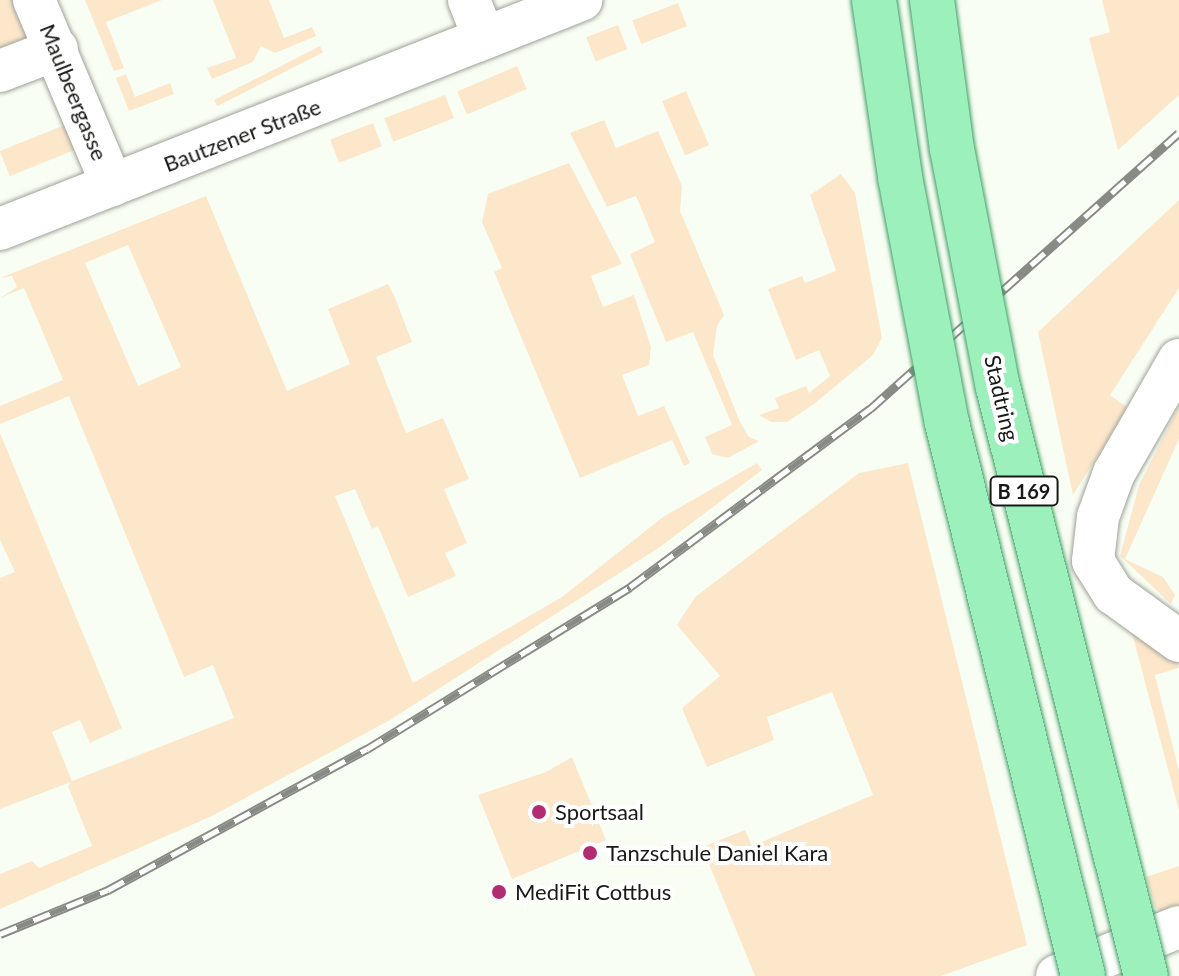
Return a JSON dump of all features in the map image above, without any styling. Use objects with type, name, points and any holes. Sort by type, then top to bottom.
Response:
[{"type":"main road","name":"B 169","points":[[874,0],[900,177],[947,423],[1083,976]]},
{"type":"main road","name":"Stadtring","points":[[932,0],[952,149],[998,387],[1146,976]]},
{"type":"street","name":"Maulbeergasse","points":[[34,0],[112,185]]},
{"type":"street","points":[[469,0],[484,38]]},
{"type":"street","name":"Bautzener Straße","points":[[0,229],[581,0]]},
{"type":"street","points":[[0,71],[57,49]]},
{"type":"street","points":[[1179,360],[1114,473],[1098,517],[1093,561],[1114,594],[1179,641]]},
{"type":"street","points":[[1057,976],[1179,927]]},
{"type":"shaded area","points":[[0,0],[16,0],[39,45],[0,61]]},
{"type":"shaded area","points":[[85,0],[162,0],[106,22],[124,68],[114,71]]},
{"type":"shaded area","points":[[213,0],[269,0],[284,38],[312,27],[316,36],[275,53],[261,46],[253,62],[212,79],[207,68],[236,58]]},
{"type":"shaded area","points":[[1102,0],[1179,0],[1179,95],[1118,150],[1089,38],[1110,32]]},
{"type":"shaded area","points":[[678,3],[687,26],[641,44],[632,21]]},
{"type":"shaded area","points":[[618,25],[627,49],[596,61],[586,37]]},
{"type":"shaded area","points":[[320,46],[323,52],[217,106],[214,100]]},
{"type":"shaded area","points":[[517,66],[527,89],[467,114],[457,91]]},
{"type":"shaded area","points":[[126,74],[135,97],[170,83],[174,94],[129,111],[116,78]]},
{"type":"shaded area","points":[[686,91],[709,145],[685,155],[662,101]]},
{"type":"shaded area","points":[[445,95],[454,118],[393,142],[384,118]]},
{"type":"shaded area","points":[[604,120],[616,148],[658,131],[682,186],[680,211],[724,315],[717,326],[713,355],[740,422],[749,437],[759,441],[728,458],[712,454],[705,437],[732,425],[693,332],[666,342],[630,254],[655,242],[636,196],[607,207],[570,133]]},
{"type":"shaded area","points":[[72,122],[82,147],[10,176],[0,151]]},
{"type":"shaded area","points":[[373,123],[382,146],[339,163],[330,139]]},
{"type":"shaded area","points":[[569,163],[622,264],[591,276],[603,307],[634,295],[651,347],[649,365],[622,375],[638,416],[664,406],[690,463],[684,466],[672,440],[580,478],[494,272],[502,268],[482,222],[488,194]]},
{"type":"shaded area","points":[[841,174],[855,193],[882,338],[873,355],[814,404],[787,422],[771,422],[759,415],[779,408],[775,398],[806,386],[809,393],[830,376],[819,350],[796,360],[768,289],[802,276],[805,283],[836,271],[810,195]]},
{"type":"shaded area","points":[[206,196],[287,391],[350,364],[328,309],[388,284],[412,342],[376,357],[406,433],[443,418],[469,479],[444,489],[467,543],[445,553],[456,576],[408,597],[378,526],[372,529],[355,489],[335,496],[413,683],[562,597],[663,517],[757,463],[762,470],[660,547],[390,720],[212,816],[0,909],[0,874],[32,861],[39,868],[92,846],[68,786],[71,782],[0,809],[0,578],[15,572],[0,540],[0,433],[122,728],[90,743],[80,720],[52,732],[72,781],[234,718],[213,665],[184,677],[69,396],[0,424],[0,406],[63,380],[24,288],[0,298],[17,287],[12,276],[0,278]],"holes":[[[128,245],[181,367],[138,386],[85,263]]]},
{"type":"shaded area","points":[[1179,200],[1179,288],[1110,395],[1128,408],[1073,495],[1038,332]]},
{"type":"shaded area","points":[[1179,406],[1179,439],[1125,559],[1163,577],[1175,595],[1171,604],[1120,556],[1139,485]]},
{"type":"shaded area","points":[[908,463],[1027,945],[941,976],[755,976],[702,847],[745,830],[752,846],[873,795],[832,692],[767,717],[774,740],[707,767],[682,708],[720,676],[677,625],[695,597],[859,473]]},
{"type":"shaded area","points":[[1131,629],[1175,654],[1179,668],[1155,675],[1179,771],[1179,811]]},
{"type":"shaded area","name":"Sportsaal","points":[[572,757],[606,840],[512,879],[478,795],[546,772]]},
{"type":"shaded area","points":[[1179,866],[1179,909],[1165,915],[1155,907],[1146,877]]},
{"type":"railway","points":[[0,934],[108,890],[367,749],[630,587],[870,409],[1179,133]]},
{"type":"place","name":"Sportsaal","points":[[539,812]]},
{"type":"place","name":"Tanzschule Daniel Kara","points":[[590,853]]},
{"type":"place","name":"MediFit Cottbus","points":[[499,892]]}]
